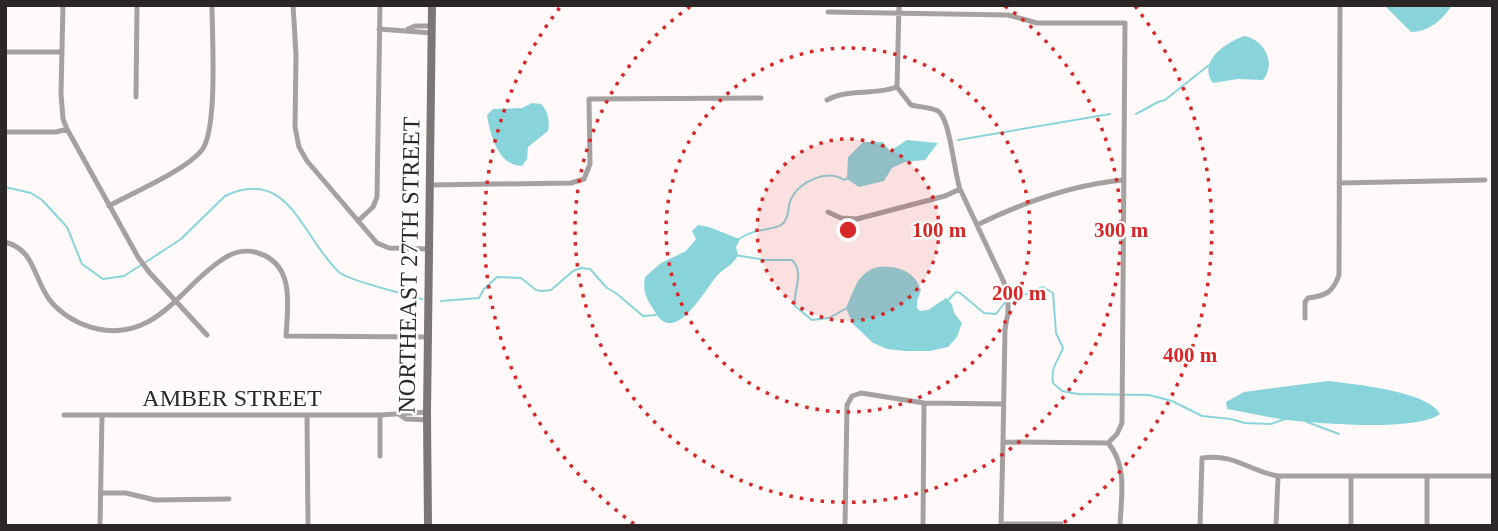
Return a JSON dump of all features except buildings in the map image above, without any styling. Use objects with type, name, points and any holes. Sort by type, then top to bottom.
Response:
[{"type":"street","points":[[62,5],[61,104],[67,129],[138,257],[207,335]]},
{"type":"street","points":[[136,97],[137,5]]},
{"type":"street","points":[[109,206],[184,164],[206,143],[211,120],[212,5]]},
{"type":"street","points":[[293,5],[296,55],[295,132],[299,147],[307,161],[377,243],[383,247],[429,249]]},
{"type":"street","points":[[358,221],[373,207],[377,197],[380,5]]},
{"type":"street","name":"NORTHEAST 27TH STREET","points":[[428,526],[432,5]]},
{"type":"street","points":[[899,5],[897,87],[911,105],[942,114],[949,128],[953,164],[960,189],[1008,291],[1001,525],[1061,524]]},
{"type":"street","points":[[981,5],[981,14]]},
{"type":"street","points":[[1305,318],[1305,302],[1308,298],[1331,292],[1339,275],[1340,5]]},
{"type":"street","points":[[828,12],[981,14],[1008,15],[1037,23],[1125,23],[1122,423],[1117,434],[1108,443],[1003,442]]},
{"type":"street","points":[[379,29],[408,29],[415,26],[432,29]]},
{"type":"street","points":[[5,52],[62,52]]},
{"type":"street","points":[[827,100],[840,92],[870,93],[897,87]]},
{"type":"street","points":[[429,185],[571,183],[584,179],[590,164],[589,99],[761,98]]},
{"type":"street","points":[[5,132],[56,132],[67,129]]},
{"type":"street","points":[[977,225],[1017,206],[1059,192],[1123,180]]},
{"type":"street","points":[[1339,183],[1485,180]]},
{"type":"street","points":[[828,212],[841,218],[857,219],[944,196],[960,189]]},
{"type":"street","points":[[5,242],[17,246],[27,254],[42,288],[55,306],[72,319],[91,328],[112,331],[132,328],[150,321],[176,302],[223,259],[237,252],[251,251],[273,261],[283,273],[288,295],[286,336],[428,337]]},
{"type":"street","points":[[845,526],[848,400],[861,393],[924,403],[1003,404]]},
{"type":"street","points":[[923,526],[924,403]]},
{"type":"street","name":"AMBER STREET","points":[[64,415],[400,415],[406,412],[427,416]]},
{"type":"street","points":[[100,526],[102,415]]},
{"type":"street","points":[[307,415],[308,526]]},
{"type":"street","points":[[380,415],[380,456]]},
{"type":"street","points":[[1108,443],[1122,465],[1120,526]]},
{"type":"street","points":[[1200,526],[1202,458],[1231,458],[1278,476],[1493,476]]},
{"type":"street","points":[[1276,526],[1278,476]]},
{"type":"street","points":[[1351,476],[1351,526]]},
{"type":"street","points":[[1427,476],[1427,526]]},
{"type":"street","points":[[101,493],[126,493],[155,500],[229,499]]},
{"type":"water","points":[[1384,5],[1452,5],[1434,24],[1411,32]]},
{"type":"water","points":[[1244,36],[1257,42],[1266,53],[1269,66],[1263,80],[1238,79],[1213,83],[1209,75],[1211,60],[1222,48]]},
{"type":"water","points":[[532,103],[541,104],[545,110],[549,120],[548,131],[528,147],[527,159],[522,166],[514,165],[501,155],[497,148],[487,115],[493,109],[522,108]]},
{"type":"water","points":[[907,140],[938,143],[925,160],[905,162],[892,168],[884,181],[859,187],[847,179],[848,157],[863,142],[883,142],[890,151]]},
{"type":"water","points":[[698,225],[740,239],[736,247],[738,255],[716,277],[688,313],[671,323],[663,321],[646,296],[645,277],[661,263],[686,251],[696,239],[692,231]]},
{"type":"water","points":[[878,267],[892,267],[914,278],[921,290],[917,301],[920,311],[928,310],[946,298],[952,304],[954,313],[962,323],[957,337],[948,347],[930,351],[887,349],[873,343],[853,324],[846,308],[854,289],[865,273]]},
{"type":"water","points":[[1328,381],[1406,394],[1433,406],[1440,414],[1412,423],[1349,425],[1287,420],[1227,409],[1226,402],[1244,392]]},
{"type":"waterway","points":[[1136,114],[1165,100],[1209,65]]},
{"type":"waterway","points":[[958,140],[1110,114]]},
{"type":"waterway","points":[[739,239],[750,233],[781,225],[787,216],[791,199],[807,182],[822,176],[844,180],[848,178]]},
{"type":"waterway","points":[[5,187],[31,193],[42,200],[67,227],[82,264],[103,279],[124,276],[141,265]]},
{"type":"waterway","points":[[146,262],[181,239],[225,196],[247,189],[265,190],[280,198],[293,210],[340,273],[422,299]]},
{"type":"waterway","points":[[735,255],[765,260],[792,260],[798,270],[795,306],[812,320],[829,318],[847,308]]},
{"type":"waterway","points":[[441,301],[479,298],[497,277],[521,278],[536,290],[551,290],[573,271],[581,268],[590,269],[607,288],[643,316],[656,315]]},
{"type":"waterway","points":[[1010,297],[1043,287],[1053,293],[1056,333],[1063,348],[1054,368],[1053,383],[1062,391],[1078,394],[1149,395],[1172,401],[1202,416],[1245,423],[1271,424],[1285,419]]},
{"type":"waterway","points":[[948,300],[956,292],[960,293],[984,313],[996,314],[1006,301]]},
{"type":"waterway","points":[[1307,422],[1339,434]]}]
